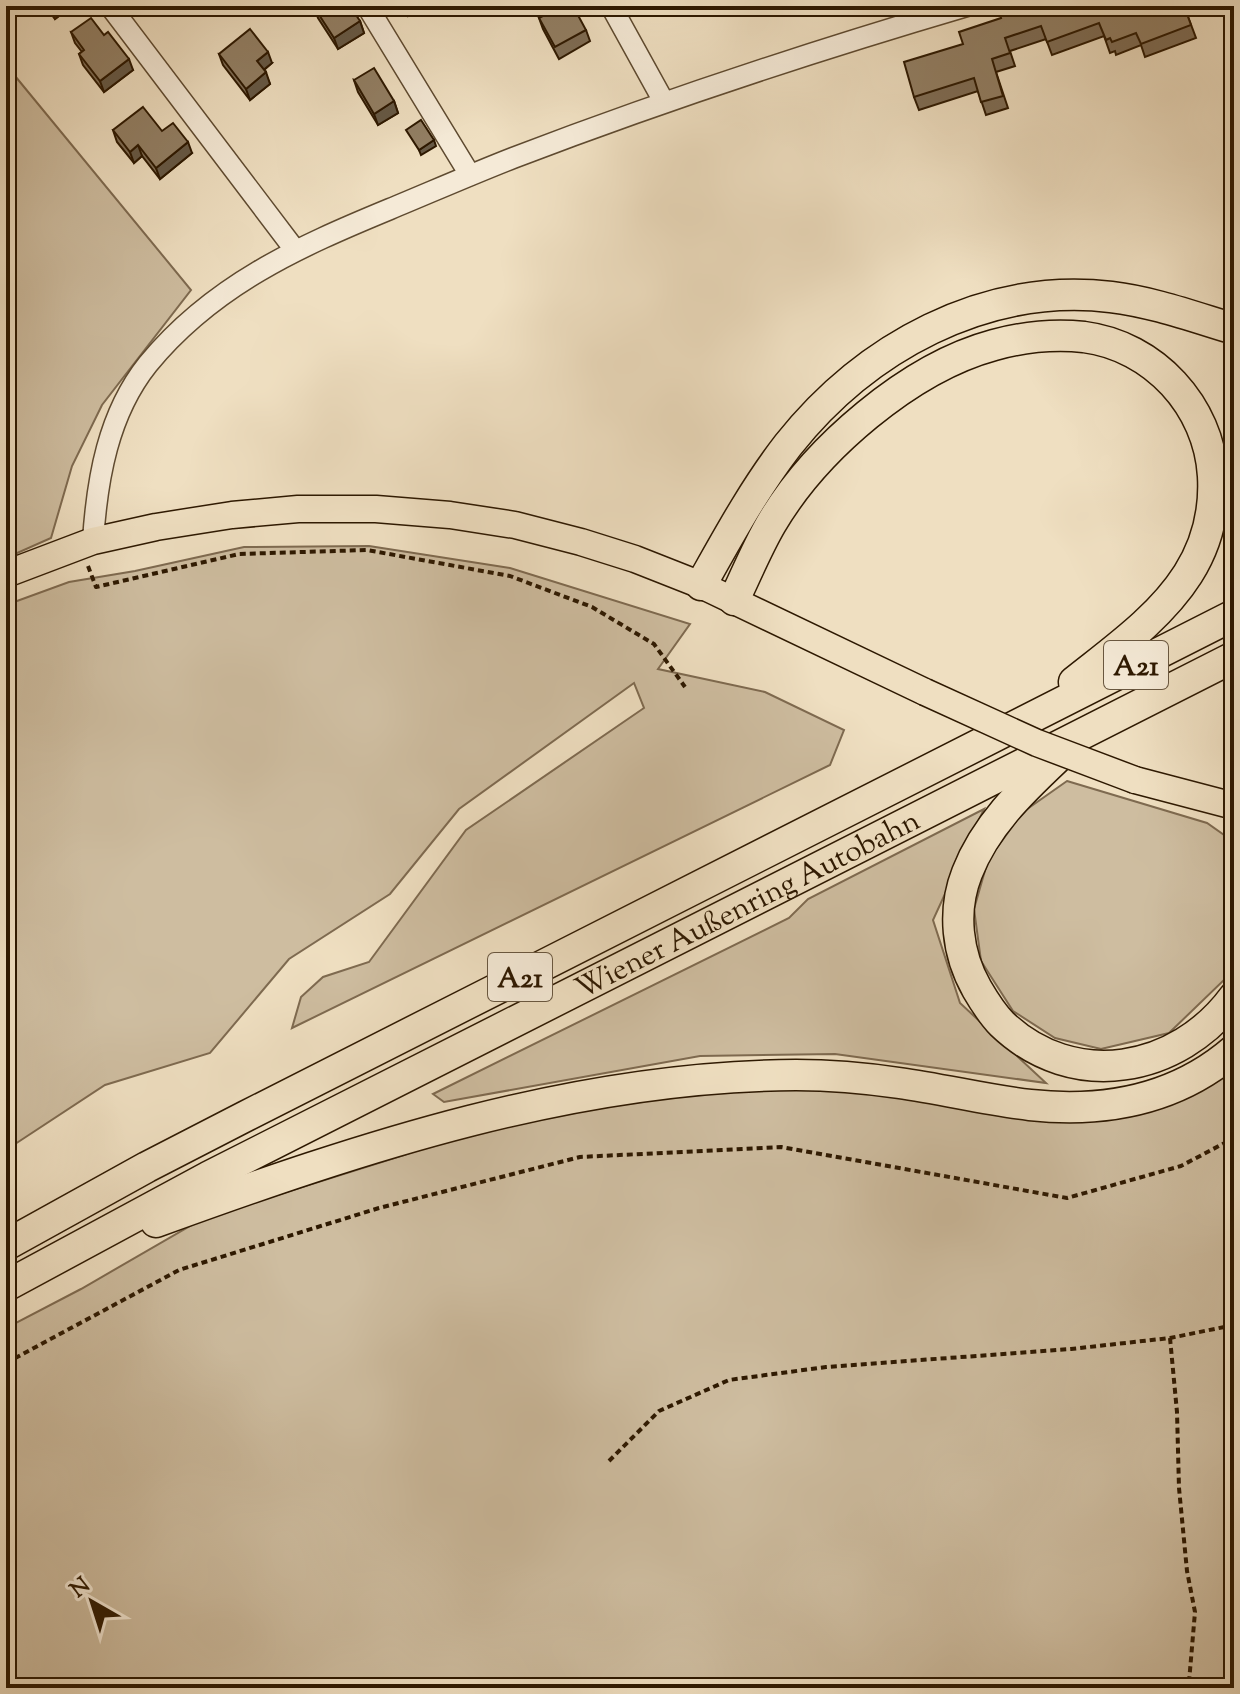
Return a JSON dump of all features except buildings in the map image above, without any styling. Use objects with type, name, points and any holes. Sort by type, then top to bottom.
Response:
[{"type":"highway","points":[[701,585],[761,482],[789,444],[849,384],[918,334],[957,316],[995,304],[1032,297],[1071,295],[1111,297],[1159,306],[1234,329]]},
{"type":"highway","points":[[734,600],[771,524],[798,484],[860,421],[891,397],[955,360],[991,346],[1025,338],[1086,338],[1115,345],[1161,370],[1180,389],[1206,435],[1212,462],[1224,485],[1203,545],[1168,600],[1140,628],[1037,714]]},
{"type":"highway","name":"Wiener Außenring Autobahn","points":[[6,1245],[147,1167],[1234,615]]},
{"type":"highway","name":"Wiener Außenring Autobahn","points":[[6,1286],[208,1177],[1234,657]]},
{"type":"highway","points":[[1085,733],[1019,794],[979,846],[966,874],[959,902],[962,956],[971,978],[1000,1023],[1021,1039],[1045,1054],[1099,1067],[1129,1065],[1180,1046],[1205,1028],[1234,997]]},
{"type":"highway","points":[[53,1260],[244,1190],[395,1141],[514,1111],[613,1091],[702,1080],[798,1075],[900,1083],[1030,1105],[1074,1108],[1147,1098],[1175,1088],[1202,1074],[1234,1050]]},
{"type":"main road","points":[[6,574],[93,541],[232,515],[298,509],[376,509],[450,515],[515,525],[622,555],[701,585],[1037,743],[1135,780],[1234,806]]},
{"type":"street","points":[[110,6],[295,250]]},
{"type":"street","points":[[367,6],[470,175]]},
{"type":"street","points":[[611,6],[664,102]]},
{"type":"street","points":[[900,26],[916,6]]},
{"type":"street","points":[[93,541],[102,463],[126,396],[178,331],[208,305],[246,279],[295,250],[470,175],[664,102],[967,6]]},
{"type":"path","points":[[93,541],[87,566],[96,587],[239,554],[367,550],[510,576],[592,607],[654,644],[685,687]]},
{"type":"path","points":[[6,1363],[179,1270],[379,1208],[580,1157],[781,1147],[1067,1198],[1181,1166],[1234,1138]]},
{"type":"path","points":[[609,1461],[659,1411],[729,1380],[826,1367],[1071,1349],[1170,1338],[1234,1325]]},
{"type":"path","points":[[1170,1338],[1177,1412],[1179,1488],[1187,1571],[1195,1612],[1190,1688]]},
{"type":"shaded area","points":[[6,65],[191,290],[102,405],[72,466],[51,538],[6,558]]},
{"type":"shaded area","points":[[369,546],[510,568],[690,624],[658,669],[765,692],[844,730],[830,765],[292,1028],[301,997],[323,977],[369,962],[466,830],[644,708],[634,683],[459,809],[390,894],[289,959],[210,1053],[105,1085],[6,1150],[6,605],[69,582],[244,547]]},
{"type":"shaded area","points":[[1067,781],[1207,823],[1234,842],[1234,954],[1224,980],[1169,1033],[1101,1049],[1055,1038],[1013,1011],[981,961],[974,909],[988,860],[1023,812]]},
{"type":"shaded area","points":[[984,809],[933,920],[960,1003],[1046,1083],[835,1054],[700,1056],[444,1102],[433,1094],[789,918],[808,899]]},
{"type":"shaded area","points":[[1234,1065],[1234,1688],[6,1688],[6,1328],[204,1218],[404,1155],[475,1129],[603,1103],[721,1090],[816,1085],[1069,1117]]}]
